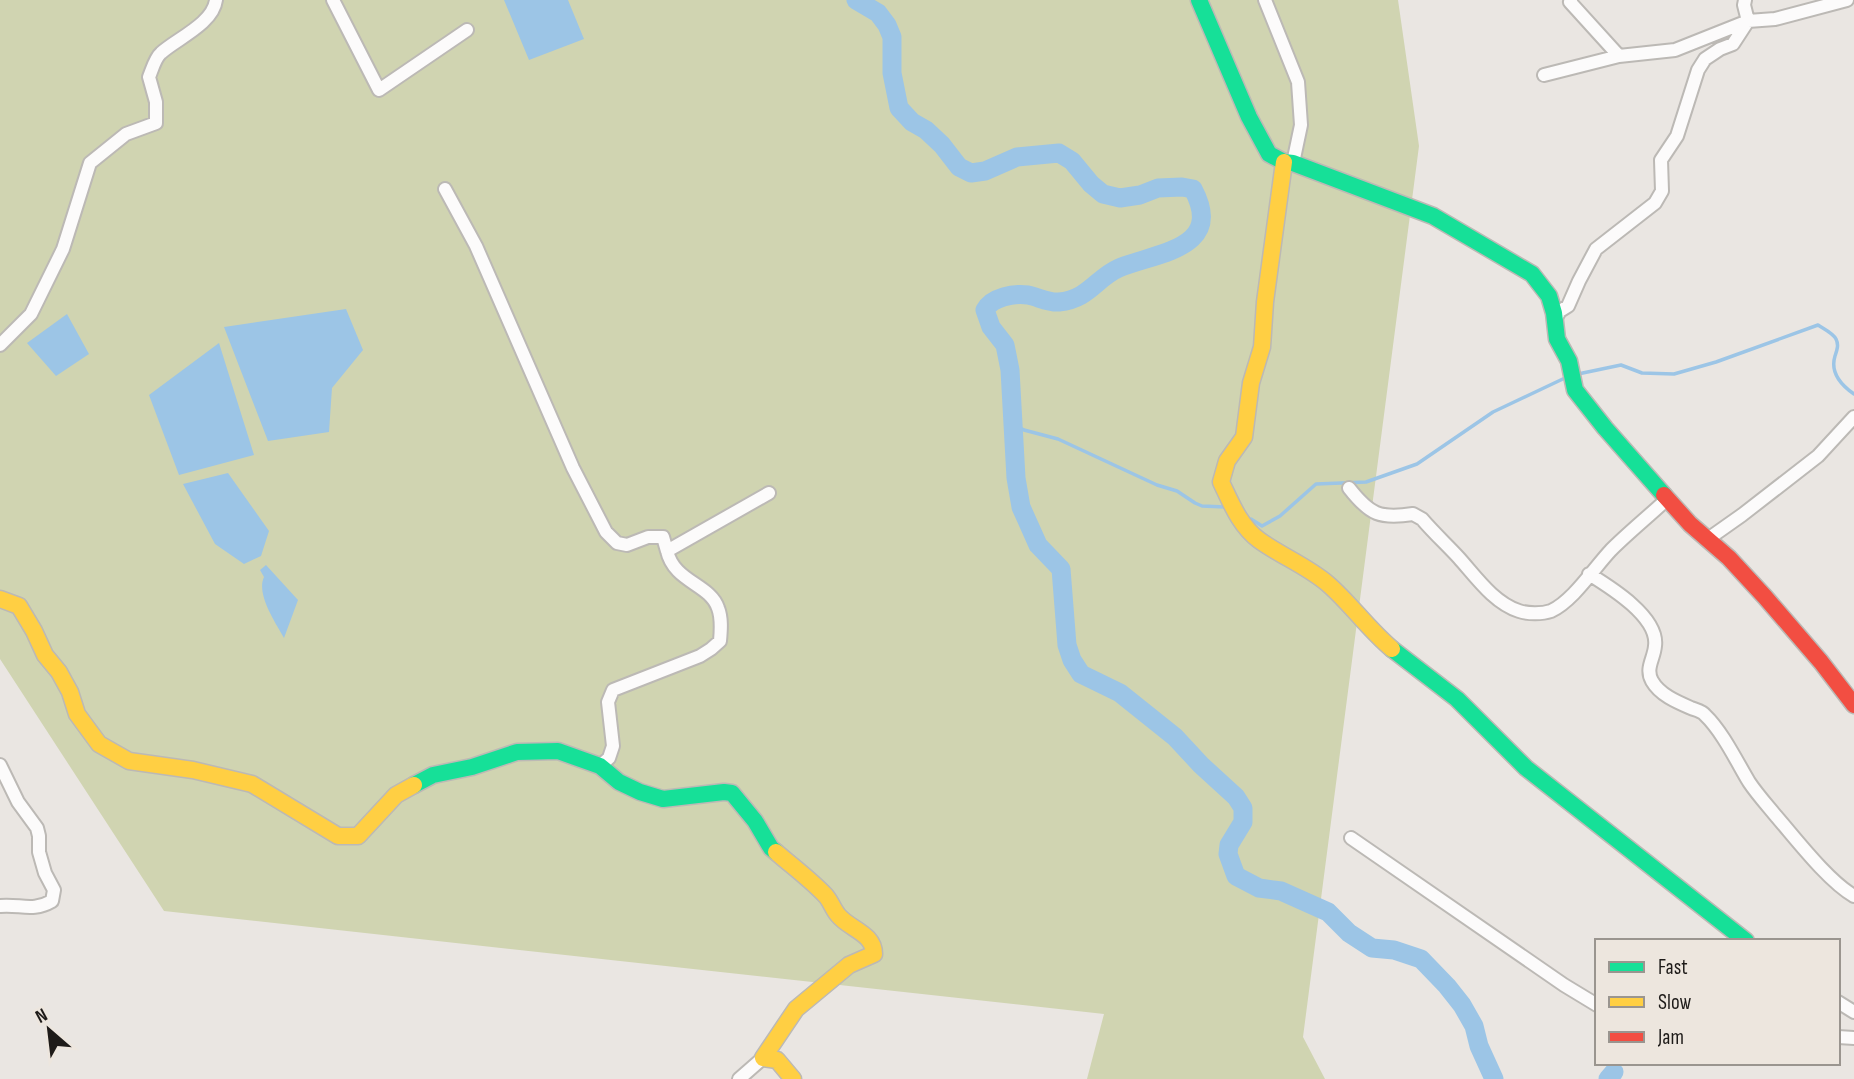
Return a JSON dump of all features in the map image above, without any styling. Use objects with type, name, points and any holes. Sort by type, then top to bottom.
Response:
[{"type":"street","points":[[0,345],[31,314],[58,260],[90,163],[126,134],[156,123],[156,102],[149,77],[159,54],[192,32],[215,7],[216,0]]},
{"type":"street","points":[[333,0],[379,90],[467,30]]},
{"type":"street","points":[[1199,0],[1249,117],[1269,154],[1433,216],[1532,274],[1549,296],[1557,339],[1569,362],[1575,390],[1667,499],[1690,524],[1734,563],[1765,597],[1854,705]]},
{"type":"street","points":[[1265,0],[1298,82],[1301,125],[1288,163],[1266,291],[1262,347],[1251,383],[1244,436],[1227,461],[1221,482],[1235,513],[1258,539],[1304,566],[1328,584],[1379,638],[1457,699],[1527,768],[1743,939]]},
{"type":"street","points":[[1571,0],[1589,25],[1619,56]]},
{"type":"street","points":[[1554,321],[1560,311],[1568,306],[1596,249],[1655,203],[1662,191],[1661,160],[1677,136],[1698,70],[1705,59],[1733,44],[1748,21],[1745,0]]},
{"type":"street","points":[[1544,75],[1619,56],[1675,50],[1748,21],[1775,19],[1847,0]]},
{"type":"street","points":[[445,189],[476,246],[573,468],[607,533],[617,543],[627,545],[648,537],[663,537],[669,558],[679,573],[713,598],[719,609],[720,641],[711,649],[700,656],[613,690],[608,702],[612,746],[609,758],[600,766]]},
{"type":"street","points":[[1708,539],[1818,456],[1854,417]]},
{"type":"street","points":[[1349,488],[1371,512],[1397,517],[1413,514],[1422,519],[1488,590],[1506,604],[1520,612],[1543,613],[1552,610],[1576,591],[1613,548],[1667,499]]},
{"type":"street","points":[[667,551],[769,493]]},
{"type":"street","points":[[1589,574],[1635,605],[1653,631],[1656,645],[1648,667],[1654,685],[1663,694],[1704,713],[1751,786],[1798,842],[1844,890],[1854,896]]},
{"type":"street","points":[[0,600],[19,606],[70,692],[77,714],[99,744],[129,761],[193,770],[252,784],[338,836],[358,836],[396,795],[433,775],[517,752],[558,751],[600,766],[619,782],[640,793],[663,799],[732,793],[755,821],[771,848],[818,887],[837,914],[861,932],[874,947],[874,954],[849,965],[796,1009],[762,1058],[738,1079]]},
{"type":"street","points":[[0,765],[18,802],[37,828],[39,852],[54,890],[52,901],[44,906],[0,906]]},
{"type":"street","points":[[1351,838],[1595,1004]]},
{"type":"street","points":[[762,1058],[777,1060],[793,1079]]},
{"type":"green space","points":[[0,0],[1398,0],[1419,146],[1303,1037],[1325,1079],[1087,1079],[1104,1014],[164,911],[0,659]]},
{"type":"water","points":[[504,0],[568,0],[584,39],[529,60]]},
{"type":"water","points":[[346,309],[363,350],[332,388],[329,432],[268,441],[224,327]]},
{"type":"water","points":[[67,314],[89,354],[56,376],[27,343]]},
{"type":"water","points":[[219,343],[254,455],[179,475],[149,395]]},
{"type":"water","points":[[228,473],[269,531],[261,556],[244,564],[215,544],[183,484]]},
{"type":"water","points":[[266,565],[298,600],[284,638],[264,600],[264,577],[260,570]]},
{"type":"waterway","points":[[856,0],[878,13],[892,37],[892,73],[899,108],[912,122],[926,130],[942,145],[959,167],[971,173],[985,171],[1017,157],[1059,153],[1072,161],[1103,194],[1120,198],[1140,195],[1158,188],[1193,189],[1201,209],[1200,224],[1194,236],[1183,245],[1119,268],[1085,293],[1069,300],[1055,302],[1028,295],[1016,295],[998,299],[985,310],[991,327],[1005,345],[1010,370],[1016,478],[1021,507],[1038,545],[1061,569],[1067,645],[1072,660],[1081,674],[1120,693],[1175,737],[1236,797],[1243,808],[1243,822],[1229,845],[1228,854],[1236,876],[1259,888],[1281,891],[1328,912],[1349,933],[1372,948],[1394,950],[1421,959],[1462,1005],[1474,1026],[1479,1046],[1494,1079]]},
{"type":"waterway","points":[[1578,374],[1621,365],[1642,373],[1674,374],[1716,362],[1818,325],[1836,339],[1835,373],[1854,394]]},
{"type":"waterway","points":[[1251,519],[1262,526],[1280,516],[1316,484],[1366,482],[1417,464],[1493,412],[1567,377]]},
{"type":"waterway","points":[[1013,424],[1024,430],[1058,439],[1157,485],[1177,491],[1202,506],[1225,507]]},
{"type":"waterway","points":[[1608,1079],[1614,1072]]},
{"type":"traffic: fast","points":[[1199,0],[1249,117],[1269,154],[1284,162],[1293,163],[1433,216],[1532,274],[1549,296],[1557,339],[1569,361],[1575,390],[1664,495]]},
{"type":"traffic: fast","points":[[1392,649],[1457,699],[1526,768],[1743,939]]},
{"type":"traffic: fast","points":[[414,785],[433,775],[472,767],[517,752],[558,751],[600,766],[619,782],[663,799],[732,793],[776,852]]},
{"type":"traffic: slow","points":[[1284,162],[1265,302],[1262,347],[1251,383],[1244,437],[1227,461],[1221,482],[1237,514],[1252,534],[1328,584],[1392,649]]},
{"type":"traffic: slow","points":[[0,599],[19,606],[45,655],[70,692],[77,714],[99,744],[129,761],[193,770],[252,784],[338,836],[358,836],[396,795],[414,785]]},
{"type":"traffic: slow","points":[[776,852],[828,898],[843,920],[866,936],[874,954],[849,965],[796,1009],[763,1058],[777,1060],[793,1079]]},
{"type":"traffic: jam","points":[[1664,495],[1765,597],[1854,705]]}]
